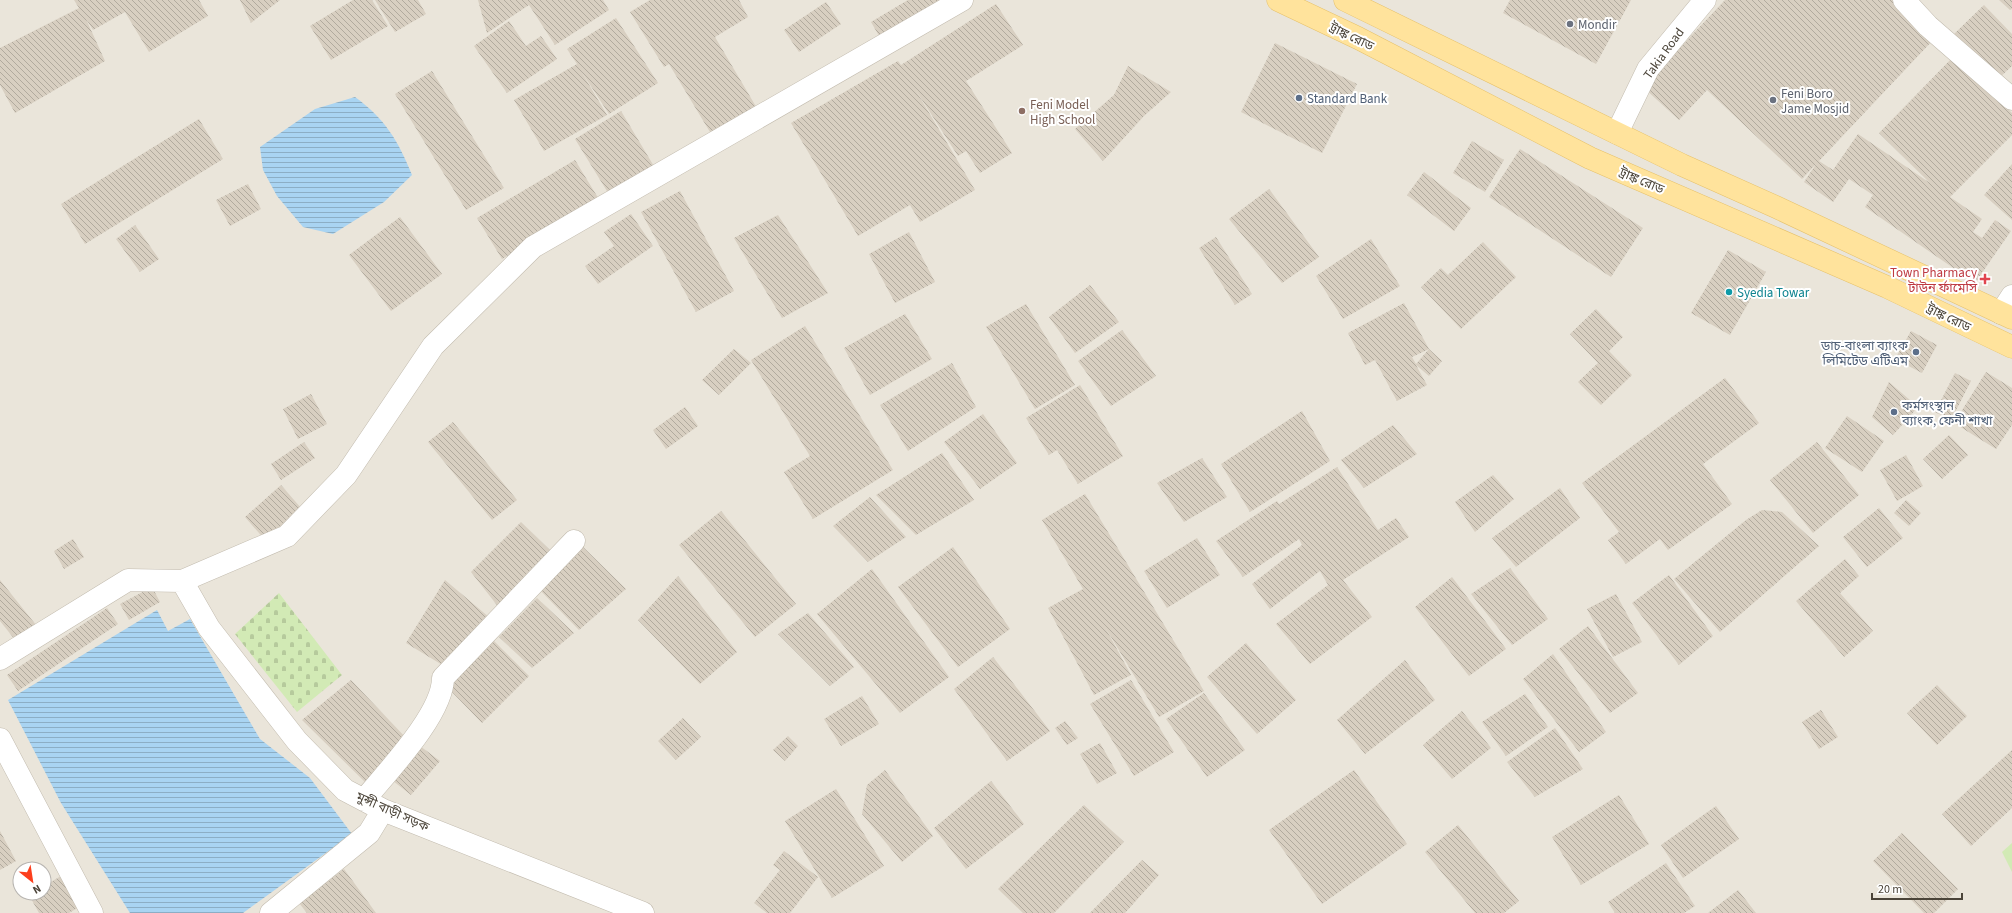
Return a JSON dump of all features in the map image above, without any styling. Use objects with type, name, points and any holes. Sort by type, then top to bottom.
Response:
[{"type":"main road","name":"ট্রাঙ্ক রোড","points":[[1278,0],[1358,38],[1590,158],[1880,284],[2012,348]]},
{"type":"main road","name":"ট্রাঙ্ক রোড","points":[[1345,0],[1617,133],[2008,309]]},
{"type":"street","points":[[0,659],[128,580],[182,581],[287,536],[346,475],[433,346],[533,247],[962,0]]},
{"type":"street","name":"Takia Road","points":[[1617,133],[1648,69],[1705,0]]},
{"type":"street","points":[[1904,0],[1928,26],[2012,99]]},
{"type":"street","points":[[271,913],[369,833],[374,805],[424,727],[443,688],[443,678],[574,541]]},
{"type":"street","name":"মুন্সী বাড়ী সড়ক","points":[[182,581],[209,628],[297,741],[345,790],[374,805],[643,913]]},
{"type":"street","points":[[0,739],[92,913]]},
{"type":"shaded area","points":[[0,0],[2012,0],[2012,913],[0,913]]},
{"type":"green space","points":[[279,593],[342,675],[297,712],[235,634]]},
{"type":"green space","points":[[2012,843],[2012,872],[2002,852]]},
{"type":"water","points":[[355,97],[375,114],[390,131],[412,175],[384,202],[333,234],[303,227],[277,196],[263,170],[260,147],[315,109]]},
{"type":"water","points":[[157,610],[168,631],[190,619],[260,739],[310,778],[352,834],[243,913],[130,913],[61,803],[8,700]]},
{"type":"building","points":[[74,0],[199,0],[208,16],[149,52],[125,12],[93,30],[86,19],[105,61],[15,113],[0,85],[0,48],[79,8]]},
{"type":"building","points":[[240,0],[280,0],[251,23]]},
{"type":"building","points":[[353,0],[372,0],[388,26],[331,60],[310,26]]},
{"type":"building","points":[[375,0],[418,0],[426,14],[395,32]]},
{"type":"building","points":[[478,0],[603,0],[609,10],[555,45],[529,5],[487,33]]},
{"type":"building","points":[[650,0],[739,0],[748,17],[715,37],[758,110],[713,137],[669,64],[664,67],[630,12]]},
{"type":"building","points":[[908,0],[951,0],[882,41],[871,22]]},
{"type":"building","name":"Mondir","points":[[1510,0],[1631,0],[1596,64],[1503,13]]},
{"type":"building","points":[[1725,0],[1892,0],[1934,39],[1819,161],[1833,170],[1858,134],[1930,183],[1879,133],[1954,56],[2012,113],[2012,135],[1950,197],[1982,219],[1973,232],[1982,238],[1995,220],[2011,231],[1975,283],[1865,207],[1873,195],[1849,179],[1833,202],[1804,182],[1816,164],[1802,179],[1707,90],[1679,120],[1643,87]]},
{"type":"building","points":[[1999,0],[2012,0],[2012,9],[2010,10]]},
{"type":"building","points":[[826,2],[841,24],[799,52],[784,30]]},
{"type":"building","points":[[996,4],[1023,45],[966,81],[1012,153],[980,173],[966,151],[958,156],[915,89],[975,190],[920,222],[910,205],[858,236],[791,123],[898,61],[901,65]]},
{"type":"building","points":[[1984,5],[2012,34],[2012,66],[1998,79],[1954,34]]},
{"type":"building","points":[[616,18],[658,83],[609,114],[581,71],[607,115],[544,151],[514,100],[577,64],[567,49]]},
{"type":"building","points":[[509,21],[526,46],[541,36],[557,59],[507,93],[474,46]]},
{"type":"building","name":"Standard Bank","points":[[1275,43],[1357,84],[1322,153],[1241,112]]},
{"type":"building","points":[[1128,66],[1171,92],[1144,116],[1103,161],[1075,129],[1114,95]]},
{"type":"building","points":[[432,71],[504,188],[466,210],[395,94]]},
{"type":"building","points":[[621,111],[655,168],[610,196],[575,139]]},
{"type":"building","points":[[199,119],[223,159],[85,244],[61,204]]},
{"type":"building","points":[[1472,141],[1504,160],[1485,192],[1453,173]]},
{"type":"building","points":[[1520,149],[1643,228],[1611,277],[1489,197]]},
{"type":"building","points":[[575,160],[600,201],[502,259],[477,218]]},
{"type":"building","points":[[2012,164],[2012,220],[1984,195]]},
{"type":"building","points":[[1424,172],[1471,208],[1454,231],[1407,195]]},
{"type":"building","points":[[248,184],[261,209],[230,226],[216,200]]},
{"type":"building","points":[[1269,189],[1319,257],[1282,283],[1229,219]]},
{"type":"building","points":[[680,191],[734,291],[696,312],[641,212]]},
{"type":"building","points":[[631,214],[653,246],[598,284],[585,266],[614,246],[604,232]]},
{"type":"building","points":[[778,215],[828,293],[782,318],[734,238]]},
{"type":"building","points":[[400,217],[442,274],[391,311],[349,255]]},
{"type":"building","points":[[135,225],[159,259],[140,272],[116,239]]},
{"type":"building","points":[[909,232],[935,282],[895,303],[869,254]]},
{"type":"building","points":[[1216,237],[1252,294],[1235,305],[1199,248]]},
{"type":"building","points":[[1371,239],[1400,286],[1343,319],[1316,276]]},
{"type":"building","points":[[1483,242],[1516,277],[1461,329],[1421,287],[1441,268],[1448,275]]},
{"type":"building","name":"Syedia Towar","points":[[1728,250],[1766,272],[1730,335],[1691,313]]},
{"type":"building","points":[[1090,285],[1119,322],[1075,353],[1049,317]]},
{"type":"building","points":[[1404,303],[1429,349],[1442,361],[1429,376],[1416,365],[1427,385],[1397,401],[1375,360],[1365,365],[1348,333]],"holes":[[[1429,349],[1416,364],[1412,357]]]},
{"type":"building","points":[[1026,304],[1075,385],[1035,409],[986,327]]},
{"type":"building","points":[[1596,309],[1623,337],[1609,351],[1632,375],[1601,405],[1578,382],[1598,363],[1570,334]]},
{"type":"building","points":[[905,314],[932,359],[870,395],[844,348]]},
{"type":"building","points":[[805,326],[893,470],[813,519],[784,472],[810,456],[751,360]]},
{"type":"building","points":[[1122,330],[1156,376],[1111,406],[1078,361]]},
{"type":"building","name":"ডাচ-বাংলা ব্যাংক লিমিটেড এটিএম","points":[[1911,331],[1937,345],[1922,373],[1895,359]]},
{"type":"building","points":[[734,349],[751,363],[719,395],[702,380]]},
{"type":"building","points":[[952,363],[976,407],[908,451],[880,405]]},
{"type":"building","points":[[1986,372],[2012,388],[2012,425],[1996,449],[1954,423]]},
{"type":"building","points":[[1955,373],[1971,381],[1951,420],[1935,412]]},
{"type":"building","points":[[1725,378],[1759,423],[1703,464],[1732,504],[1668,550],[1660,539],[1626,564],[1608,540],[1619,532],[1582,483]]},
{"type":"building","name":"কর্মসংস্থান ব্যাংক, ফেনী শাখা","points":[[1889,382],[1918,407],[1893,435],[1872,417]]},
{"type":"building","points":[[1080,385],[1123,456],[1078,484],[1057,450],[1049,455],[1026,418]]},
{"type":"building","points":[[311,394],[327,424],[298,439],[283,409]]},
{"type":"building","points":[[685,407],[698,426],[666,449],[653,430]]},
{"type":"building","points":[[1302,411],[1330,461],[1250,512],[1221,464]]},
{"type":"building","points":[[983,414],[1017,463],[980,489],[944,442]]},
{"type":"building","points":[[1847,416],[1884,441],[1862,472],[1825,448]]},
{"type":"building","points":[[453,422],[517,500],[492,520],[428,442]]},
{"type":"building","points":[[1393,425],[1417,454],[1364,488],[1341,460]]},
{"type":"building","points":[[1949,435],[1968,455],[1942,479],[1923,459]]},
{"type":"building","points":[[304,442],[315,458],[281,480],[271,464]]},
{"type":"building","points":[[1817,442],[1859,495],[1813,533],[1770,480]]},
{"type":"building","points":[[942,453],[974,500],[916,535],[876,495]]},
{"type":"building","points":[[1906,455],[1923,486],[1897,501],[1880,470]]},
{"type":"building","points":[[1202,458],[1227,497],[1184,522],[1157,483]]},
{"type":"building","points":[[1337,467],[1378,530],[1396,518],[1409,537],[1343,580],[1372,617],[1310,664],[1276,624],[1328,585],[1320,571],[1270,609],[1252,584],[1302,545],[1299,539],[1243,577],[1216,541],[1277,501],[1279,504]]},
{"type":"building","points":[[1493,475],[1514,499],[1475,532],[1455,502]]},
{"type":"building","points":[[281,485],[301,508],[265,540],[245,517]]},
{"type":"building","points":[[1560,488],[1580,518],[1516,567],[1492,538]]},
{"type":"building","points":[[1085,494],[1204,691],[1159,717],[1105,627],[1131,675],[1094,695],[1048,608],[1083,589],[1042,520]]},
{"type":"building","points":[[870,497],[906,537],[868,562],[833,526]]},
{"type":"building","points":[[1906,500],[1921,513],[1909,526],[1894,513]]},
{"type":"building","points":[[1879,508],[1903,538],[1867,567],[1843,537]]},
{"type":"building","points":[[1762,510],[1782,512],[1819,546],[1720,632],[1674,579],[1746,520]]},
{"type":"building","points":[[721,511],[796,604],[755,637],[679,545]]},
{"type":"building","points":[[521,522],[556,556],[500,609],[471,572]]},
{"type":"building","points":[[1197,538],[1220,575],[1167,608],[1144,571]]},
{"type":"building","points":[[73,539],[84,557],[64,569],[54,551]]},
{"type":"building","points":[[581,545],[626,589],[579,630],[536,586]]},
{"type":"building","points":[[953,547],[1010,629],[958,667],[898,587]]},
{"type":"building","points":[[1845,559],[1859,576],[1840,593],[1873,631],[1844,657],[1796,601]]},
{"type":"building","points":[[1510,568],[1548,619],[1512,645],[1471,594]]},
{"type":"building","points":[[872,569],[949,677],[900,713],[817,614]]},
{"type":"building","points":[[1669,575],[1713,636],[1679,665],[1632,603]]},
{"type":"building","points":[[678,576],[737,652],[700,684],[638,620]]},
{"type":"building","points":[[1452,577],[1506,649],[1469,676],[1415,607]]},
{"type":"building","points":[[0,580],[36,625],[16,641],[0,621]]},
{"type":"building","points":[[445,580],[490,618],[444,666],[406,643]]},
{"type":"building","points":[[152,587],[160,602],[129,620],[120,604]]},
{"type":"building","points":[[1616,594],[1642,642],[1613,657],[1587,609]]},
{"type":"building","points":[[537,598],[574,633],[532,668],[499,637]]},
{"type":"building","points":[[107,608],[118,624],[18,691],[7,675]]},
{"type":"building","points":[[808,613],[854,667],[830,686],[778,634]]},
{"type":"building","points":[[1588,626],[1638,693],[1610,713],[1559,649]]},
{"type":"building","points":[[491,638],[529,676],[482,723],[449,689]]},
{"type":"building","points":[[1246,643],[1296,700],[1257,734],[1207,677]]},
{"type":"building","points":[[1553,654],[1606,732],[1579,752],[1523,679]]},
{"type":"building","points":[[993,657],[1050,731],[1007,761],[954,689]]},
{"type":"building","points":[[1405,660],[1435,700],[1365,754],[1337,720]]},
{"type":"building","points":[[351,680],[408,740],[367,784],[302,720]]},
{"type":"building","points":[[1131,680],[1174,752],[1134,776],[1090,704]]},
{"type":"building","points":[[1937,685],[1967,716],[1937,745],[1907,713]]},
{"type":"building","points":[[1204,693],[1245,750],[1207,777],[1166,719]]},
{"type":"building","points":[[1525,694],[1548,727],[1506,756],[1482,722]]},
{"type":"building","points":[[862,696],[879,724],[841,746],[824,719]]},
{"type":"building","points":[[1821,710],[1838,737],[1819,749],[1802,722]]},
{"type":"building","points":[[1462,711],[1491,748],[1452,779],[1423,745]]},
{"type":"building","points":[[683,718],[701,737],[676,760],[658,741]]},
{"type":"building","points":[[1065,721],[1078,738],[1067,745],[1055,728]]},
{"type":"building","points":[[1555,728],[1583,769],[1535,797],[1507,762]]},
{"type":"building","points":[[788,736],[798,746],[785,761],[773,750]]},
{"type":"building","points":[[416,743],[440,761],[411,795],[388,777]]},
{"type":"building","points":[[1100,743],[1117,773],[1097,784],[1080,754]]},
{"type":"building","points":[[2012,750],[2012,808],[1971,846],[1942,814]]},
{"type":"building","points":[[885,770],[933,836],[902,862],[862,814],[867,785]]},
{"type":"building","points":[[1354,770],[1407,844],[1322,904],[1269,830]]},
{"type":"building","points":[[991,781],[1024,824],[966,869],[934,828]]},
{"type":"building","points":[[836,789],[884,866],[832,898],[785,821]]},
{"type":"building","points":[[1619,795],[1649,844],[1581,885],[1552,837]]},
{"type":"building","points":[[1084,805],[1124,842],[1054,913],[1023,913],[998,889]]},
{"type":"building","points":[[1716,806],[1739,839],[1683,878],[1661,845]]},
{"type":"building","points":[[1458,825],[1519,901],[1504,913],[1475,913],[1425,852]]},
{"type":"building","points":[[0,831],[16,861],[12,861],[12,863],[0,870]]},
{"type":"building","points":[[1902,833],[1958,889],[1934,913],[1924,913],[1873,861]]},
{"type":"building","points":[[784,851],[818,877],[790,913],[767,913],[754,903],[780,870],[773,865]]},
{"type":"building","points":[[1142,860],[1159,875],[1125,913],[1090,913]]},
{"type":"building","points":[[1666,863],[1695,906],[1684,913],[1615,913],[1608,902]]},
{"type":"building","points":[[344,869],[376,913],[307,913],[299,903]]},
{"type":"building","points":[[61,876],[79,907],[69,913],[39,913],[32,901],[52,901],[52,881]]},
{"type":"building","points":[[1738,890],[1756,913],[1708,913]]},
{"type":"place","name":"Mondir","points":[[1570,24]]},
{"type":"place","name":"Standard Bank","points":[[1299,98]]},
{"type":"place","name":"Feni Boro Jame Mosjid","points":[[1773,100]]},
{"type":"place","name":"Feni Model High School","points":[[1022,111]]},
{"type":"place","name":"Town Pharmacy টাউন র্ফামেসি","points":[[1985,279]]},
{"type":"place","name":"Syedia Towar","points":[[1729,292]]},
{"type":"place","name":"ডাচ-বাংলা ব্যাংক লিমিটেড এটিএম","points":[[1916,352]]},
{"type":"place","name":"কর্মসংস্থান ব্যাংক, ফেনী শাখা","points":[[1894,412]]}]
